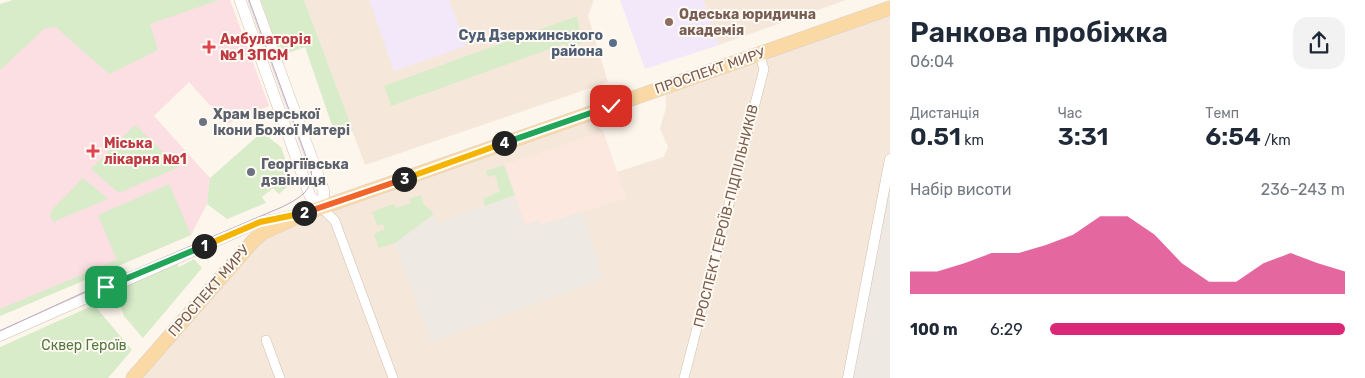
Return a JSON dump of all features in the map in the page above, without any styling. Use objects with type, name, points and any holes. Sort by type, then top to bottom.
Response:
[{"type":"main road","points":[[240,0],[310,196],[322,208]]},
{"type":"main road","points":[[254,0],[324,192],[322,208]]},
{"type":"main road","name":"ПРОСПЕКТ МИРУ","points":[[133,378],[254,240],[264,232],[306,213],[890,8]]},
{"type":"street","name":"ПРОСПЕКТ ГЕРОЇВ-ПІДПІЛЬНИКІВ","points":[[684,378],[764,69],[760,54]]},
{"type":"street","points":[[848,378],[890,159]]},
{"type":"street","points":[[322,208],[336,222],[393,378]]},
{"type":"street","points":[[0,336],[260,222],[306,213]]},
{"type":"street","points":[[266,340],[280,378]]},
{"type":"shaded area","name":"Міська лікарня №1","points":[[13,0],[230,0],[269,106],[227,124],[189,82],[154,116],[210,178],[207,204],[191,235],[0,316],[0,5]]},
{"type":"shaded area","points":[[304,0],[594,0],[588,16],[608,82],[365,165]]},
{"type":"shaded area","points":[[369,0],[449,0],[466,46],[394,71]]},
{"type":"shaded area","name":"Одеська юридична академія","points":[[620,0],[703,0],[719,45],[645,69]]},
{"type":"shaded area","points":[[703,0],[846,0],[719,45]]},
{"type":"shaded area","points":[[890,8],[890,159],[848,378],[132,378],[254,240],[588,114],[593,123],[603,131],[617,172],[664,157],[668,147],[660,129],[666,108],[665,87]]},
{"type":"shaded area","points":[[603,131],[626,198],[541,225],[525,225],[504,165]]},
{"type":"shaded area","points":[[890,160],[890,378],[848,378]]},
{"type":"shaded area","points":[[515,195],[525,225],[539,220],[541,225],[583,211],[603,279],[431,342],[395,243],[433,215],[437,223]]},
{"type":"green space","points":[[13,0],[219,0],[150,24],[158,50],[109,74],[56,27],[45,28],[0,70],[0,4]]},
{"type":"green space","points":[[261,0],[304,0],[353,131],[336,137],[305,47],[280,56]]},
{"type":"green space","points":[[577,16],[582,43],[569,47],[564,44],[391,106],[384,86]]},
{"type":"green space","points":[[135,125],[179,167],[119,193],[91,169]]},
{"type":"green space","points":[[262,132],[281,147],[293,182],[279,194],[273,188],[262,197],[266,203],[227,219],[207,204],[210,178]]},
{"type":"green space","points":[[504,165],[515,195],[485,206],[483,199],[500,191],[495,175],[488,177],[486,171]]},
{"type":"green space","points":[[83,178],[108,199],[53,222],[50,215],[51,211]]},
{"type":"green space","points":[[169,184],[191,235],[0,316],[0,309],[117,260],[98,215]]},
{"type":"green space","points":[[421,195],[424,205],[432,211],[433,215],[395,243],[379,248],[374,234],[385,229],[383,224],[377,226],[372,212],[394,204],[396,208],[411,203],[409,199]]},
{"type":"green space","points":[[194,259],[202,268],[143,338],[124,316],[115,290],[177,263],[179,267]]},
{"type":"green space","name":"Сквер Героїв","points":[[94,305],[132,350],[108,378],[0,378],[0,347]]},
{"type":"tram line","points":[[0,331],[104,283],[282,207],[294,201],[308,188],[312,177],[311,170],[249,0]]},
{"type":"place","name":"Одеська юридична академія","points":[[669,22]]},
{"type":"place","name":"Суд Дзержинського района","points":[[613,43]]},
{"type":"place","name":"Амбулаторія №1 ЗПСМ","points":[[209,47]]},
{"type":"place","name":"Храм Іверської Ікони Божої Матері","points":[[203,122]]},
{"type":"place","name":"Міська лікарня №1","points":[[93,151]]},
{"type":"place","name":"Георгіївська дзвіниця","points":[[251,172]]},
{"type":"route","points":[[106,287],[260,222],[306,213],[611,106]]}]
